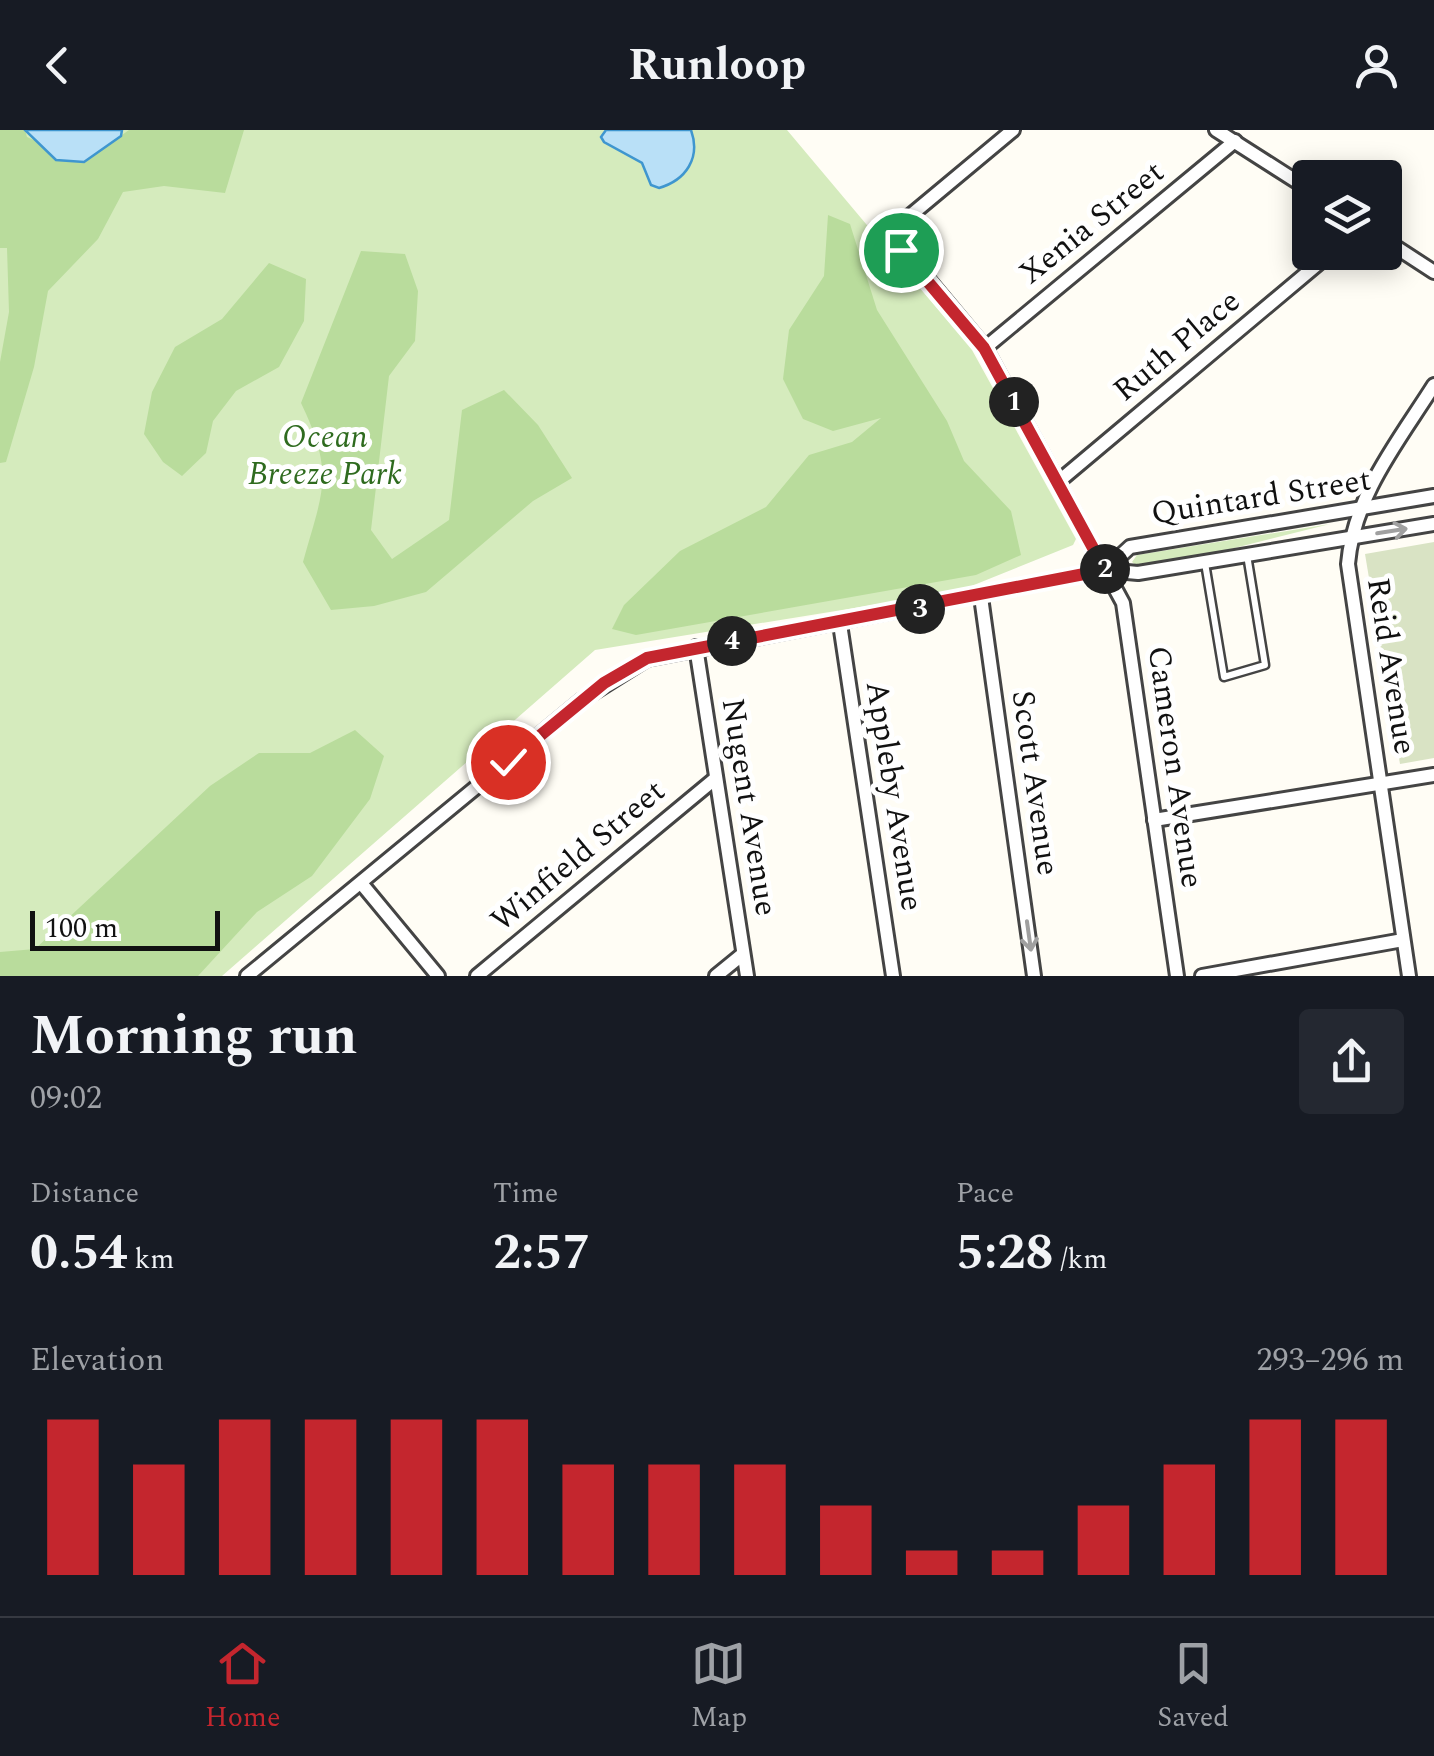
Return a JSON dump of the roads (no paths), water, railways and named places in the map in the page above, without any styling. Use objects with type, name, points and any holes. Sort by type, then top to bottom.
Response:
[{"type":"street","name":"Cameron Avenue","points":[[1013,130],[905,220],[897,235],[901,250],[984,348],[1123,603],[1178,976]]},
{"type":"street","points":[[1216,130],[1292,178]]},
{"type":"street","name":"Xenia Street","points":[[984,348],[1235,141]]},
{"type":"street","points":[[1402,251],[1434,272]]},
{"type":"street","name":"Ruth Place","points":[[1058,482],[1311,270]]},
{"type":"street","name":"Reid Avenue","points":[[1408,976],[1348,564],[1350,538],[1359,509],[1434,385]]},
{"type":"street","name":"Quintard Street","points":[[1105,570],[1130,547],[1434,496]]},
{"type":"street","name":"Quintard Street","points":[[247,976],[604,683],[647,658],[981,597],[1105,570],[1138,573],[1434,524]]},
{"type":"street","name":"Scott Avenue","points":[[981,597],[1034,976]]},
{"type":"street","name":"Appleby Avenue","points":[[840,624],[893,976]]},
{"type":"street","name":"Nugent Avenue","points":[[696,647],[747,976]]},
{"type":"street","points":[[1154,820],[1434,775]]},
{"type":"street","name":"Winfield Street","points":[[477,976],[716,778]]},
{"type":"street","points":[[360,883],[438,976]]},
{"type":"street","points":[[1202,976],[1404,940]]},
{"type":"street","points":[[716,976],[744,954]]},
{"type":"lane","points":[[1205,562],[1224,676],[1265,665],[1247,555]]},
{"type":"water","points":[[25,130],[122,130],[121,136],[84,162],[56,160]]},
{"type":"water","points":[[606,130],[691,130],[692,159],[684,174],[659,188],[651,185],[642,163],[604,142],[601,137]]},
{"type":"park label","name":"Ocean Breeze Park","points":[[325,456]]}]
